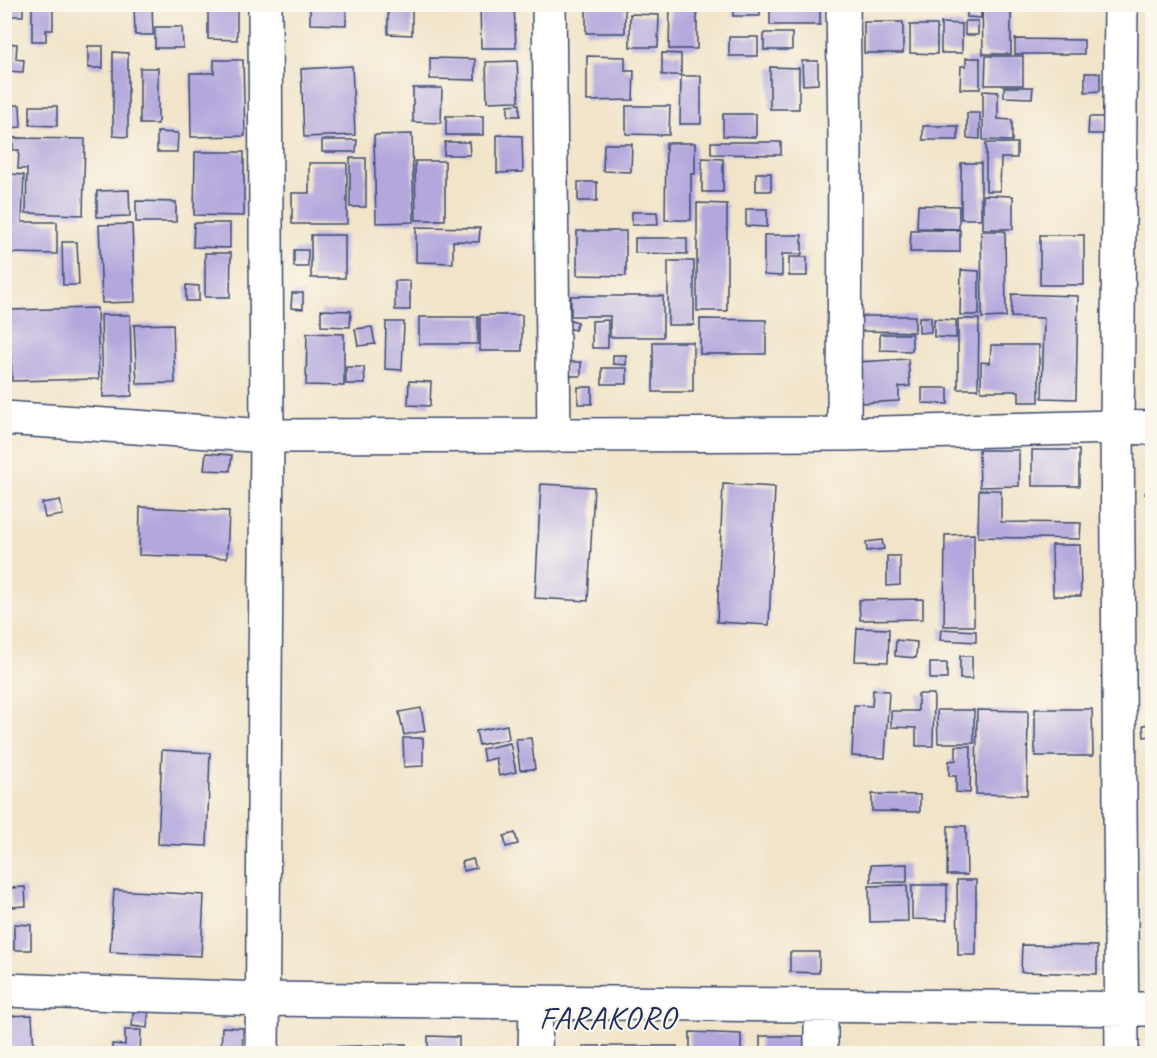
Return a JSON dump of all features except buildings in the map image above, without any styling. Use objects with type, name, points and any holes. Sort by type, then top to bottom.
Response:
[{"type":"street","points":[[262,1053],[267,436],[266,4]]},
{"type":"street","points":[[549,4],[554,436]]},
{"type":"street","points":[[843,4],[844,434]]},
{"type":"street","points":[[1121,4],[1117,427],[1137,1009],[1122,1053]]},
{"type":"street","points":[[4,418],[267,436],[844,434],[1152,428]]},
{"type":"street","points":[[4,990],[263,999],[1137,1009]]},
{"type":"street","points":[[535,1053],[536,1002]]},
{"type":"street","points":[[820,1006],[821,1053]]},
{"type":"district","name":"FARAKORO","points":[[608,1017]]}]
